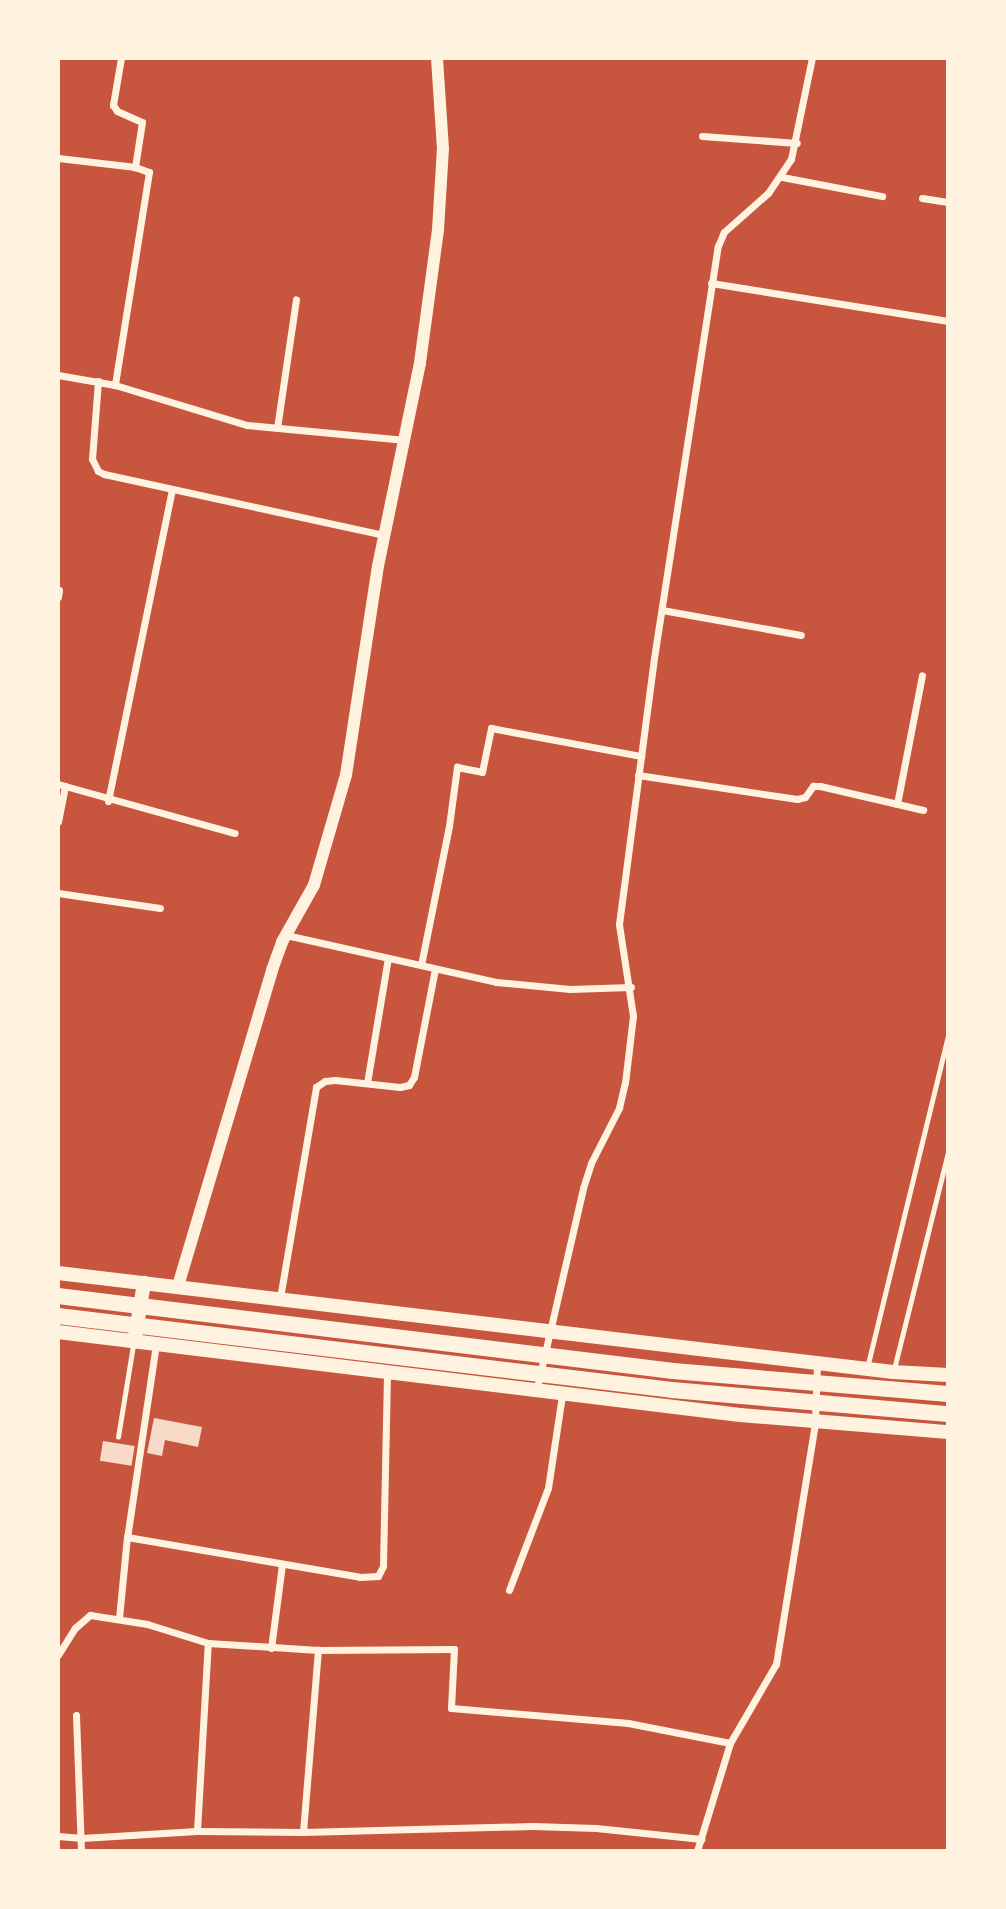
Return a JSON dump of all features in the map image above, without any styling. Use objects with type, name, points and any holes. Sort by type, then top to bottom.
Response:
[{"type":"highway","points":[[58,1296],[673,1371],[948,1394]]},
{"type":"highway","points":[[58,1316],[672,1390],[948,1414]]},
{"type":"main road","points":[[58,1273],[549,1329],[893,1372],[948,1375]]},
{"type":"main road","points":[[134,1341],[144,1283]]},
{"type":"main road","points":[[58,1332],[562,1395],[815,1423],[948,1433]]},
{"type":"street","points":[[121,58],[113,105],[117,111],[142,122],[135,167]]},
{"type":"street","points":[[178,1286],[272,970],[286,935],[314,884],[346,775],[384,535],[420,363],[438,230],[443,149],[437,58]]},
{"type":"street","points":[[537,1392],[549,1329],[583,1188],[591,1163],[615,1117],[625,1083],[633,1038],[631,987],[619,924],[662,610],[718,246],[724,232],[782,177],[797,144],[813,58]]},
{"type":"street","points":[[702,136],[797,144]]},
{"type":"street","points":[[58,158],[146,169],[150,175],[115,385]]},
{"type":"street","points":[[782,177],[882,196]]},
{"type":"street","points":[[922,198],[948,202]]},
{"type":"street","points":[[711,283],[948,321]]},
{"type":"street","points":[[277,428],[296,299]]},
{"type":"street","points":[[58,375],[115,385],[247,425],[405,440]]},
{"type":"street","points":[[98,381],[92,450],[94,466],[104,474],[384,535]]},
{"type":"street","points":[[108,801],[172,490]]},
{"type":"street","points":[[662,610],[801,635]]},
{"type":"street","points":[[897,804],[922,675]]},
{"type":"street","points":[[421,965],[449,826],[457,766],[482,772],[491,728],[641,756]]},
{"type":"street","points":[[638,775],[797,799],[805,797],[813,786],[820,786],[923,810]]},
{"type":"street","points":[[58,821],[61,785],[108,801],[235,833]]},
{"type":"street","points":[[58,893],[160,908]]},
{"type":"street","points":[[286,935],[518,985],[631,987]]},
{"type":"street","points":[[367,1083],[388,958]]},
{"type":"street","points":[[280,1298],[316,1087],[325,1081],[405,1087],[412,1082],[435,969]]},
{"type":"street","points":[[119,1618],[127,1537],[156,1344]]},
{"type":"street","points":[[697,1851],[730,1743],[776,1664],[815,1423],[817,1363]]},
{"type":"street","points":[[127,1537],[360,1577],[372,1578],[382,1573],[387,1373]]},
{"type":"street","points":[[509,1590],[527,1535],[548,1488],[562,1395]]},
{"type":"street","points":[[271,1648],[282,1564]]},
{"type":"street","points":[[58,1655],[82,1620],[90,1615],[119,1618],[208,1643],[318,1650],[454,1649],[451,1708],[628,1723],[730,1743]]},
{"type":"street","points":[[197,1831],[208,1643]]},
{"type":"street","points":[[303,1832],[318,1650]]},
{"type":"street","points":[[76,1715],[81,1851]]},
{"type":"street","points":[[58,1836],[82,1838],[197,1831],[303,1832],[544,1826],[596,1828],[701,1839]]},
{"type":"lane","points":[[867,1368],[948,1036]]},
{"type":"lane","points":[[893,1372],[948,1153]]},
{"type":"lane","points":[[118,1437],[134,1341]]},
{"type":"building","points":[[154,1418],[202,1427],[198,1447],[165,1440],[162,1456],[147,1453]]},
{"type":"building","points":[[103,1441],[135,1446],[131,1466],[100,1461]]}]
